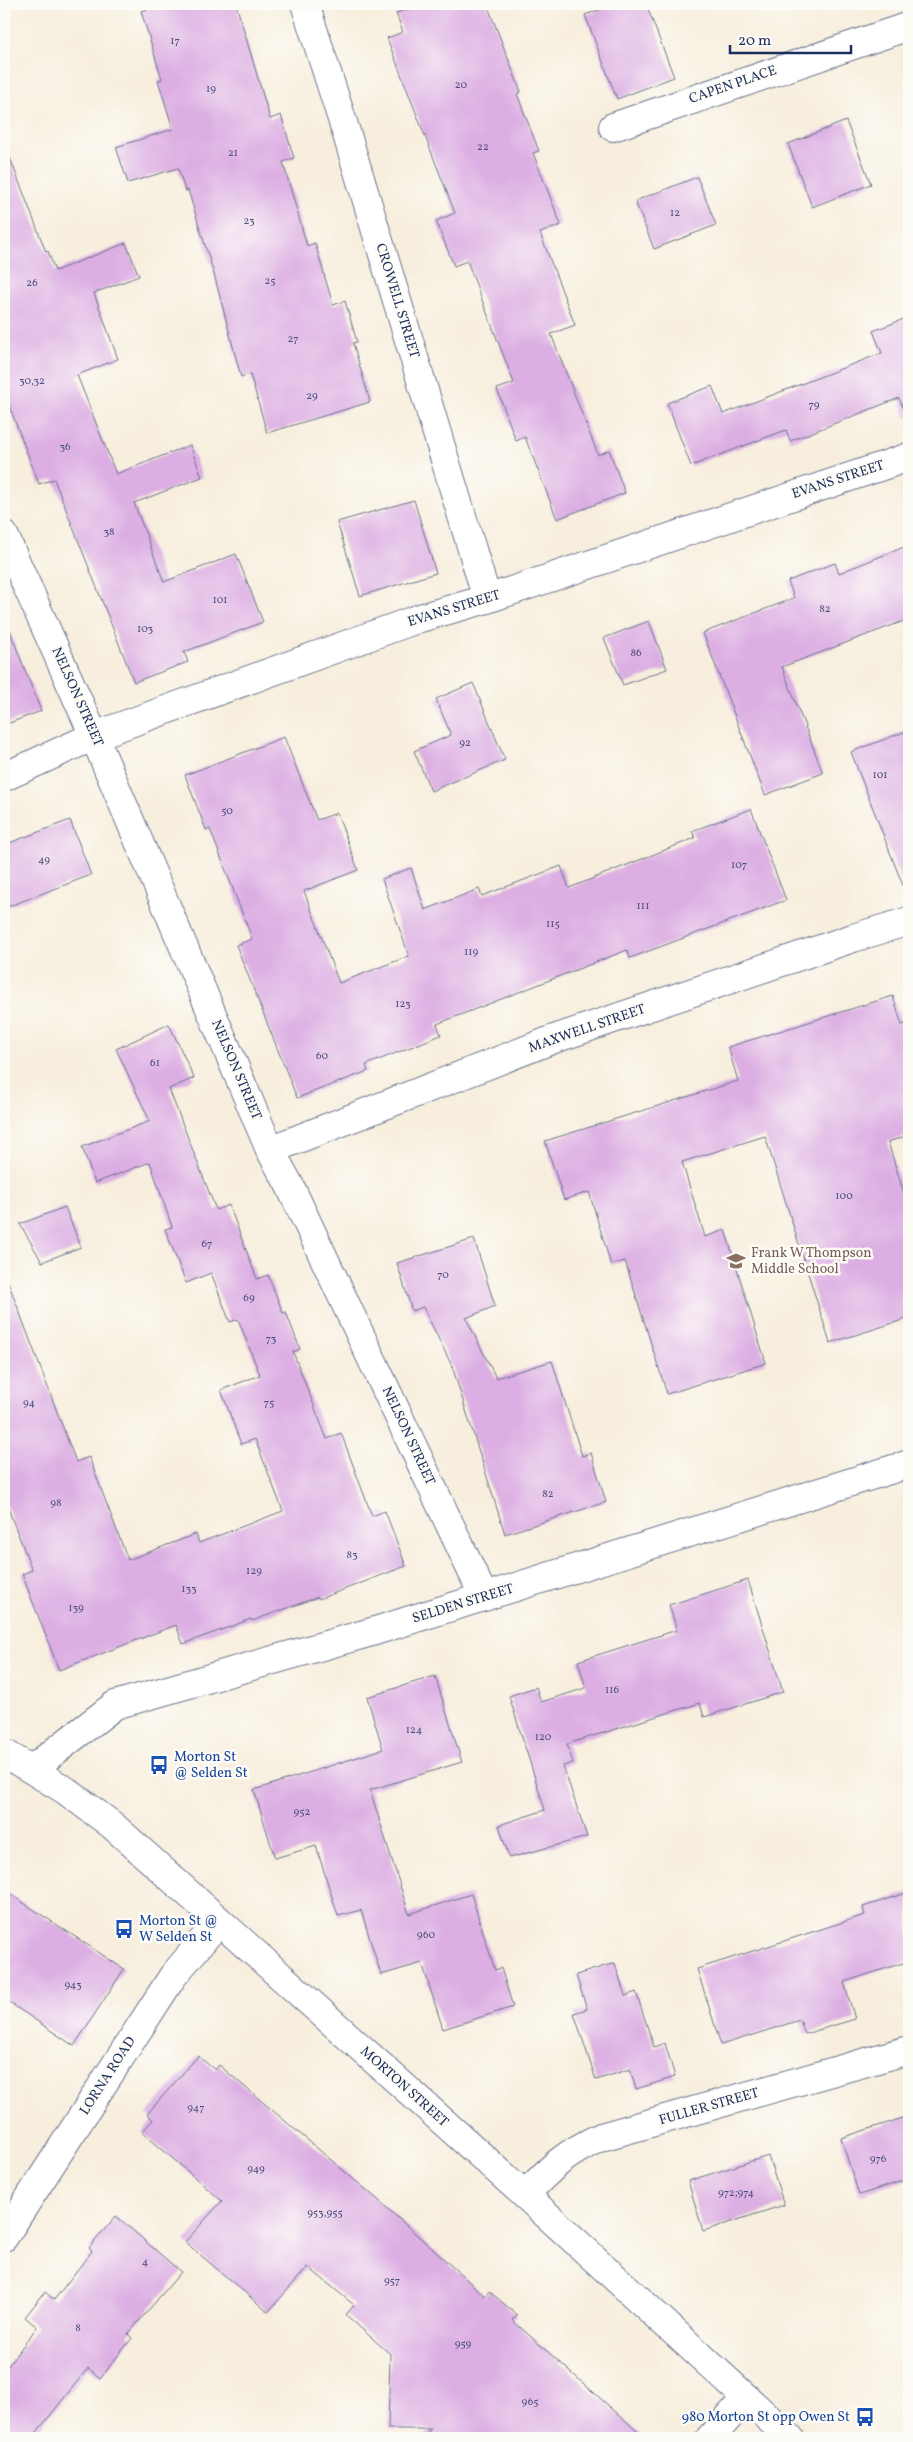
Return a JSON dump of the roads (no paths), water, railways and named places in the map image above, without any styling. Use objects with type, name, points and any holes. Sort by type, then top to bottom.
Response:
[{"type":"main road","name":"CROWELL STREET","points":[[305,4],[347,135],[488,599]]},
{"type":"main road","name":"CAPEN PLACE","points":[[614,127],[854,43],[909,26]]},
{"type":"main road","name":"EVANS STREET","points":[[4,777],[94,736],[420,618],[488,599],[909,457]]},
{"type":"main road","name":"NELSON STREET","points":[[4,535],[94,736],[270,1150],[293,1193],[484,1597]]},
{"type":"main road","name":"MAXWELL STREET","points":[[270,1150],[554,1039],[853,938],[909,921]]},
{"type":"main road","name":"SELDEN STREET","points":[[32,1769],[114,1705],[375,1632],[909,1464]]},
{"type":"main road","name":"MORTON STREET","points":[[4,1753],[32,1769],[98,1813],[525,2195],[790,2438]]},
{"type":"main road","name":"LORNA ROAD","points":[[4,2237],[173,1976],[219,1920]]},
{"type":"main road","name":"FULLER STREET","points":[[525,2195],[553,2165],[578,2148],[600,2137],[909,2050]]},
{"type":"main road","points":[[710,2438],[746,2398]]},
{"type":"place","name":"Frank W Thompson Middle School","points":[[736,1261]]},
{"type":"place","name":"Morton St @ Selden St","points":[[159,1765]]},
{"type":"place","name":"Morton St @ W Selden St","points":[[124,1929]]},
{"type":"place","name":"980 Morton St opp Owen St","points":[[865,2417]]}]
